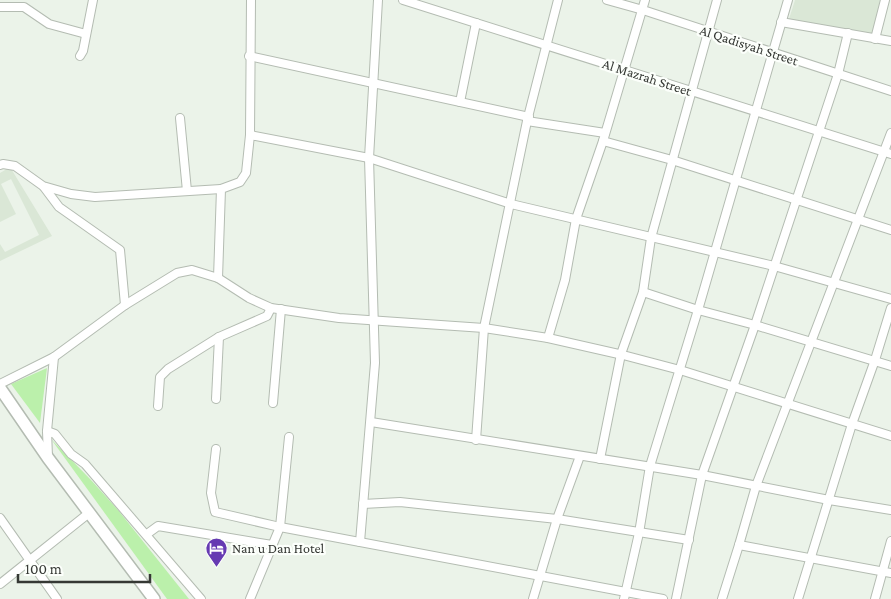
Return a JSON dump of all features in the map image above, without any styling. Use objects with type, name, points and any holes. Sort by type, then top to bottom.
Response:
[{"type":"main road","points":[[0,386],[48,458],[154,599]]},
{"type":"street","points":[[80,56],[83,51],[93,0]]},
{"type":"street","points":[[43,186],[71,194],[95,197],[221,189],[240,182],[246,173],[250,135],[250,0]]},
{"type":"street","points":[[360,542],[375,363],[369,158],[378,0]]},
{"type":"street","name":"Al Mazrah Street","points":[[403,0],[887,153]]},
{"type":"street","points":[[476,440],[484,328],[528,119],[558,0]]},
{"type":"street","name":"Al Qadisyah Street","points":[[607,0],[891,91]]},
{"type":"street","points":[[548,338],[565,280],[576,219],[604,137],[645,0]]},
{"type":"street","points":[[600,459],[621,354],[643,292],[651,238],[717,0]]},
{"type":"street","points":[[625,596],[639,533],[650,466],[715,253],[788,0]]},
{"type":"street","points":[[876,39],[885,0]]},
{"type":"street","points":[[0,7],[24,7],[49,24],[86,34]]},
{"type":"street","points":[[781,22],[891,41]]},
{"type":"street","points":[[460,102],[476,23]]},
{"type":"street","points":[[676,599],[702,475],[755,325],[838,74],[848,34]]},
{"type":"street","points":[[249,56],[460,102],[604,137],[891,230]]},
{"type":"street","points":[[180,118],[187,191]]},
{"type":"street","points":[[722,599],[756,486],[858,219],[887,153],[891,132]]},
{"type":"street","points":[[250,135],[369,158],[511,204],[774,266],[891,299]]},
{"type":"street","points":[[0,165],[16,166],[43,186],[59,207],[120,250],[125,305]]},
{"type":"street","points":[[218,278],[221,189]]},
{"type":"street","points":[[0,386],[54,357],[125,305],[177,273],[192,270],[218,278],[249,298],[271,308],[374,322],[484,328],[548,338],[621,354],[680,370],[891,436]]},
{"type":"street","points":[[643,292],[698,310],[891,366]]},
{"type":"street","points":[[158,406],[160,377],[168,369],[219,336],[267,316],[271,308]]},
{"type":"street","points":[[798,599],[852,424],[891,308]]},
{"type":"street","points":[[272,403],[281,309]]},
{"type":"street","points":[[216,399],[219,336]]},
{"type":"street","points":[[48,458],[47,431],[54,357]]},
{"type":"street","points":[[370,422],[650,466],[891,510]]},
{"type":"street","points":[[47,431],[55,434],[71,454],[85,464],[201,599]]},
{"type":"street","points":[[250,599],[280,527],[289,437]]},
{"type":"street","points":[[216,448],[211,493],[215,512],[280,527],[539,576],[625,596],[663,599]]},
{"type":"street","points":[[533,599],[557,519],[580,456]]},
{"type":"street","points":[[363,504],[400,502],[557,519],[689,540]]},
{"type":"street","points":[[0,584],[89,513]]},
{"type":"street","points":[[0,518],[56,599]]},
{"type":"street","points":[[146,534],[158,526],[272,545]]},
{"type":"street","points":[[875,599],[891,540]]},
{"type":"street","points":[[739,545],[891,573]]},
{"type":"shaded area","points":[[795,0],[880,0],[872,35],[789,19]]},
{"type":"shaded area","points":[[10,167],[52,236],[0,261],[0,244],[5,252],[39,235],[11,179],[1,184],[16,214],[0,222],[0,173]]},
{"type":"green space","points":[[47,368],[40,423],[11,384]]},
{"type":"green space","points":[[51,439],[118,510],[189,599],[167,599]]},
{"type":"place","name":"Nan u Dan Hotel","points":[[216,567]]}]
